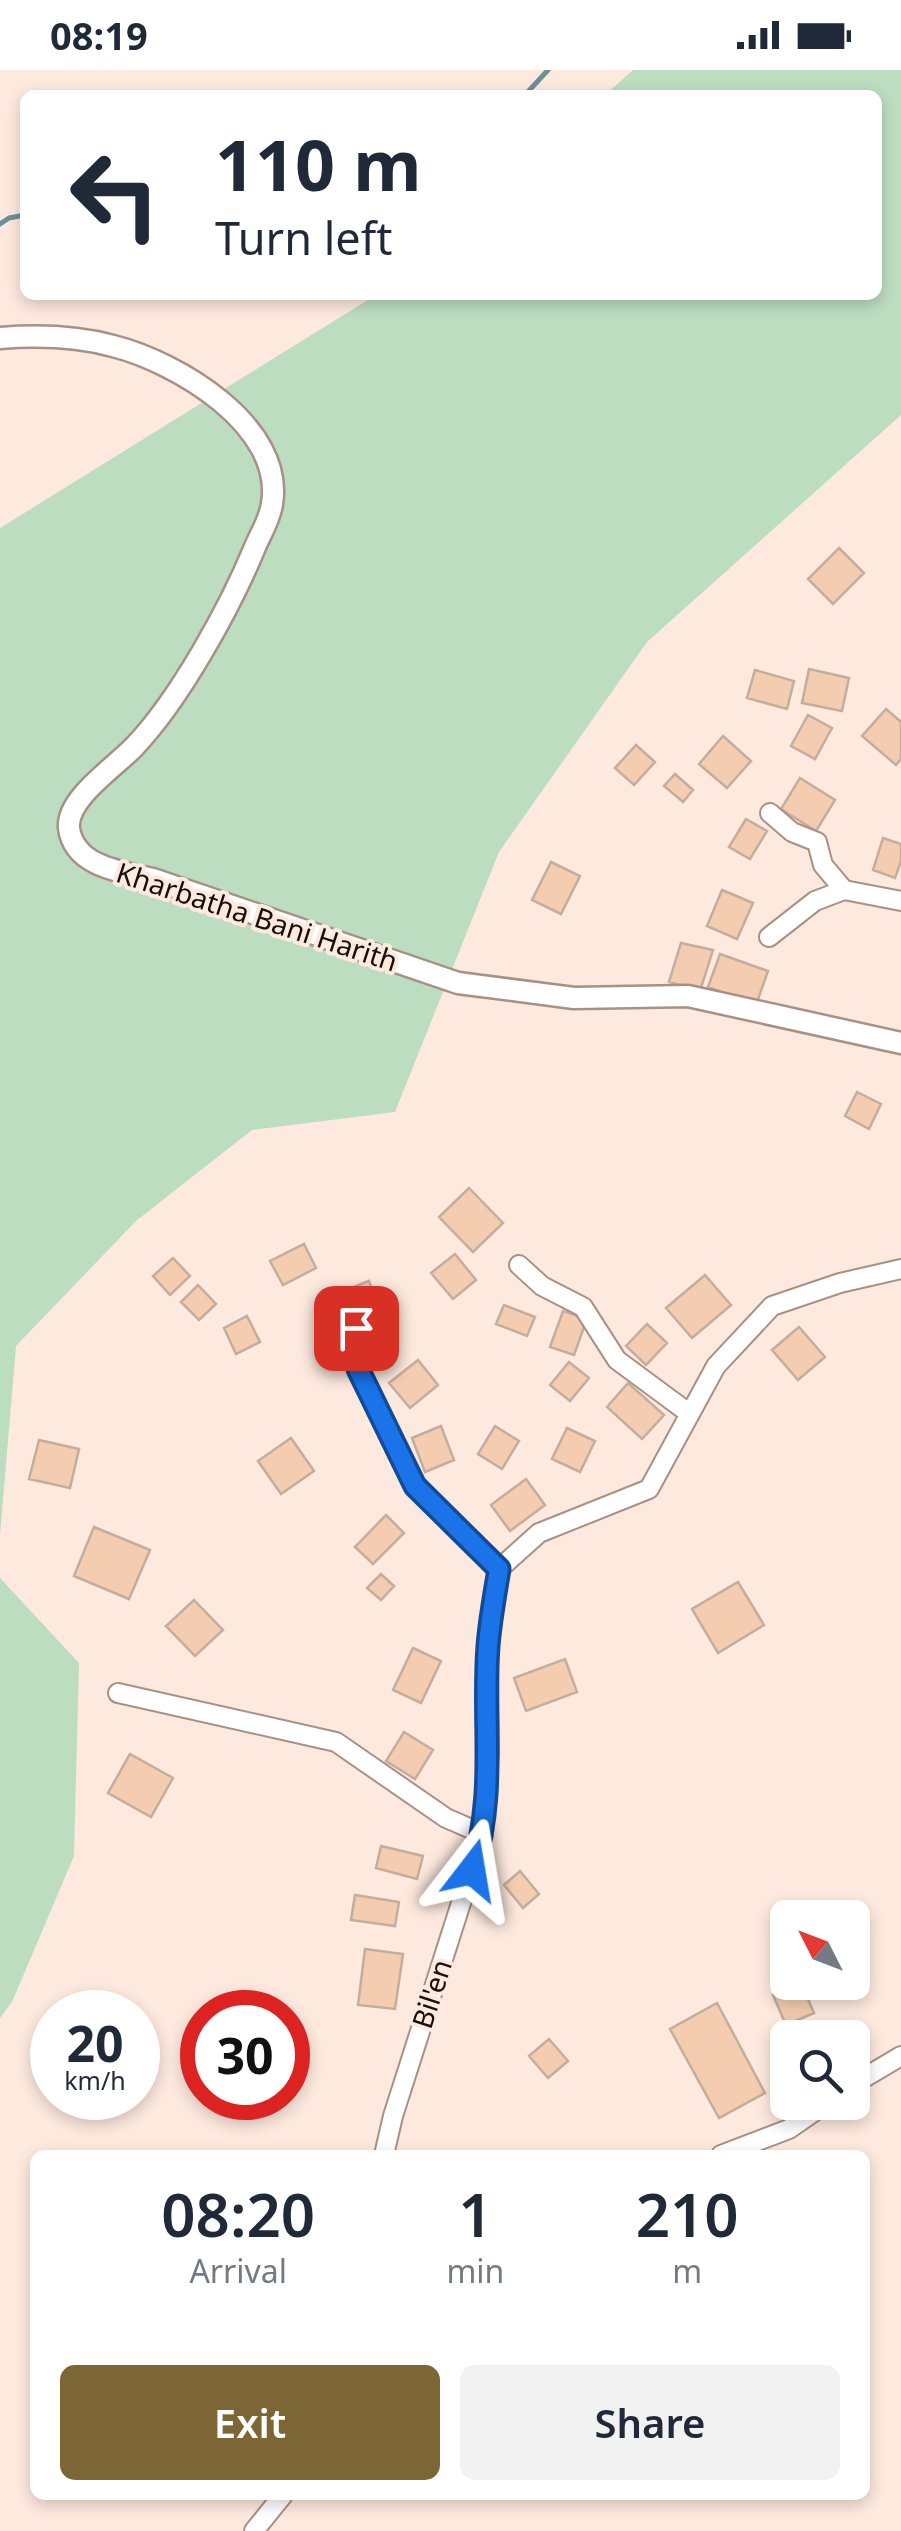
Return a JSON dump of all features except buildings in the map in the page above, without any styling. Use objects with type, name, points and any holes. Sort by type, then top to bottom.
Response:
[{"type":"street","name":"Kharbatha Bani Harith","points":[[0,338],[38,335],[113,346],[185,376],[248,427],[264,452],[274,482],[272,508],[237,591],[168,704],[136,746],[73,807],[69,826],[75,845],[84,856],[110,869],[154,879],[458,983],[574,998],[688,996],[901,1043]]},
{"type":"street","points":[[770,813],[792,832],[817,842],[824,865],[844,890]]},
{"type":"street","points":[[770,937],[816,901],[844,890],[901,901]]},
{"type":"street","points":[[518,1265],[542,1286],[583,1307],[617,1360],[690,1414]]},
{"type":"street","points":[[356,1328],[358,1369],[415,1486],[499,1569],[540,1533],[649,1489],[716,1366],[772,1306],[840,1282],[901,1269]]},
{"type":"street","name":"Bil'en","points":[[385,2150],[484,1834],[489,1752],[488,1647],[499,1569]]},
{"type":"street","points":[[118,1693],[336,1742],[446,1818],[484,1834]]},
{"type":"street","points":[[870,2074],[901,2056]]},
{"type":"street","points":[[735,2150],[789,2130],[803,2120]]},
{"type":"street","points":[[254,2531],[279,2500]]},
{"type":"green space","points":[[633,70],[901,70],[901,415],[647,642],[499,852],[395,1112],[252,1130],[136,1221],[16,1346],[0,1535],[0,528],[368,300],[882,300],[882,90],[611,90]]},
{"type":"green space","points":[[0,1578],[79,1663],[74,1856],[12,2002],[0,2018]]},
{"type":"waterway","points":[[530,90],[548,70]]},
{"type":"waterway","points":[[0,224],[20,216]]},
{"type":"route","points":[[356,1328],[358,1369],[415,1486],[499,1569],[488,1647],[489,1752],[484,1834],[472,1870]]}]
